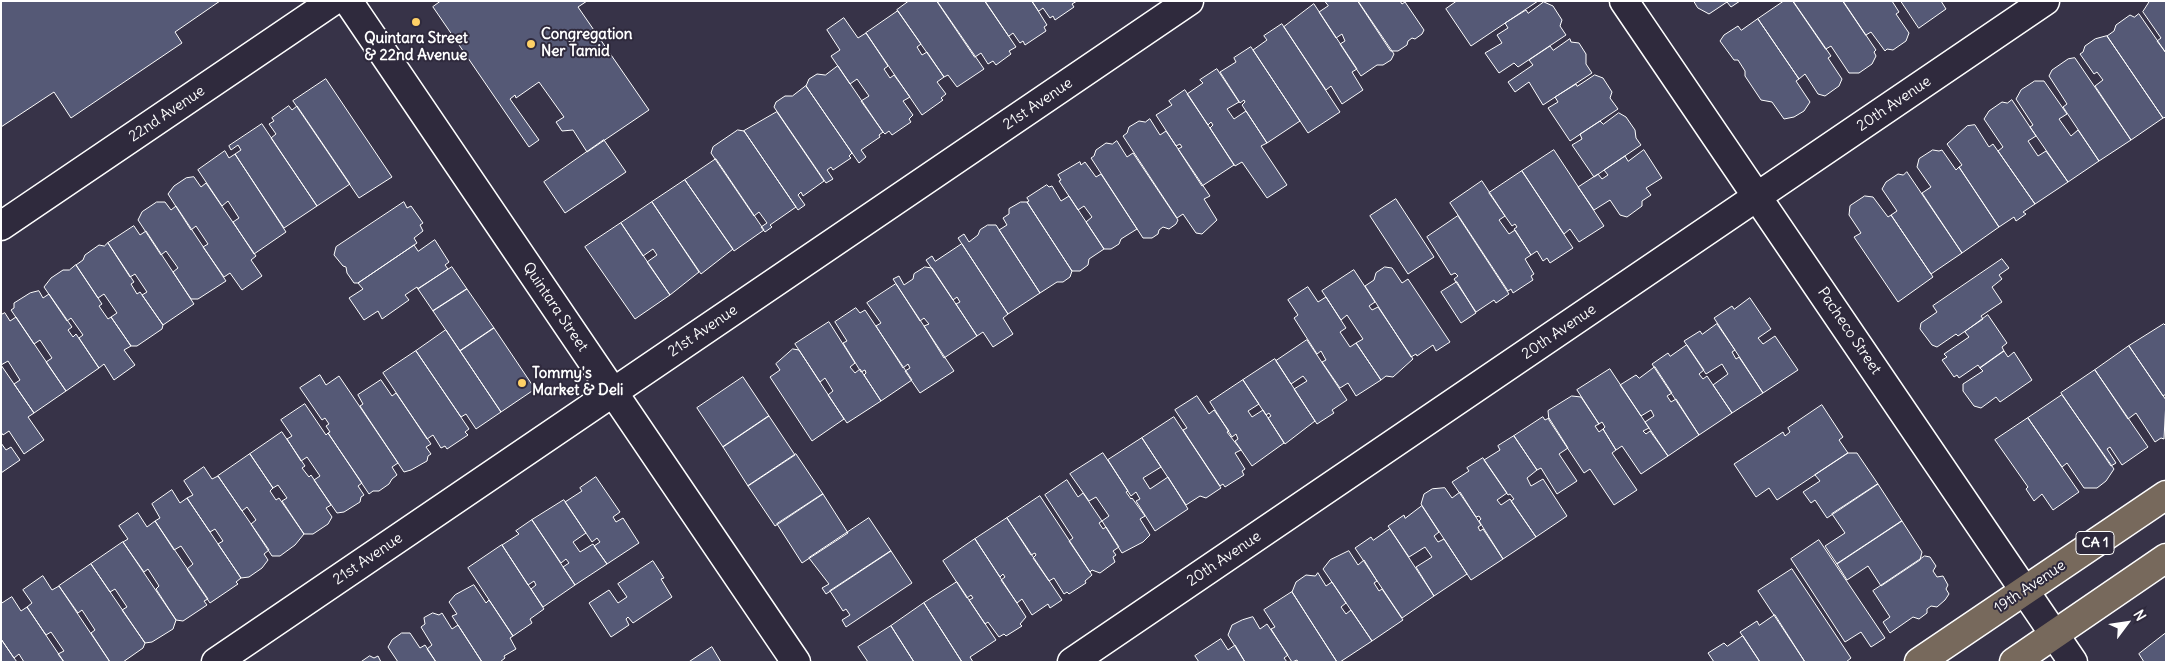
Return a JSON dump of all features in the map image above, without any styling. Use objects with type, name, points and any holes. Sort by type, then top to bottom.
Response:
[{"type":"highway","name":"19th Avenue","points":[[1920,662],[2166,495]]},
{"type":"highway","points":[[2014,662],[2166,558]]},
{"type":"street","name":"22nd Avenue","points":[[1,226],[333,1]]},
{"type":"street","name":"Quintara Street","points":[[348,1],[796,662]]},
{"type":"street","name":"21st Avenue","points":[[216,662],[1189,1]]},
{"type":"street","name":"Pacheco Street","points":[[1624,1],[2073,662]]},
{"type":"street","name":"20th Avenue","points":[[1072,662],[2045,1]]},
{"type":"building","points":[[1,1],[220,1],[175,32],[182,43],[71,118],[54,92],[1,127]]},
{"type":"building","name":"Congregation Ner Tamid","points":[[441,1],[587,1],[578,7],[649,110],[587,152],[573,130],[562,131],[556,122],[564,117],[539,82],[516,98],[515,95],[510,99],[539,140],[529,147],[433,7]]},
{"type":"building","points":[[909,1],[937,1],[984,69],[957,87],[948,75],[944,77],[897,10]]},
{"type":"building","points":[[937,1],[985,1],[1016,47],[1009,51],[1011,54],[996,65],[993,61],[988,64],[981,53],[975,57]]},
{"type":"building","points":[[985,1],[1032,1],[1047,25],[1044,27],[1046,31],[1025,45],[1023,41],[1020,43],[1013,33],[1009,36]]},
{"type":"building","points":[[1032,1],[1077,1],[1072,4],[1074,7],[1055,20],[1053,16],[1050,18],[1043,8],[1039,11]]},
{"type":"building","points":[[1325,1],[1358,1],[1394,54],[1391,60],[1383,65],[1377,65],[1361,76],[1340,44],[1345,41],[1342,34],[1336,38],[1319,12],[1328,6]]},
{"type":"building","points":[[1358,1],[1400,1],[1402,4],[1405,2],[1424,30],[1422,34],[1415,39],[1412,38],[1408,41],[1407,45],[1398,51],[1391,51]]},
{"type":"building","points":[[1457,1],[1538,1],[1471,46],[1446,9]]},
{"type":"building","points":[[1694,1],[1740,1],[1731,7],[1727,2],[1709,14],[1698,8]]},
{"type":"building","points":[[1784,1],[1793,1],[1831,56],[1828,58],[1842,79],[1839,86],[1825,96],[1818,94],[1805,74],[1799,79],[1758,19]]},
{"type":"building","points":[[1793,1],[1843,1],[1876,50],[1874,52],[1876,56],[1872,64],[1859,73],[1849,73],[1831,46],[1826,49]]},
{"type":"building","points":[[1843,1],[1892,1],[1899,12],[1896,14],[1909,33],[1906,41],[1893,50],[1887,49],[1885,51],[1871,32],[1866,35]]},
{"type":"building","points":[[1901,1],[1941,1],[1946,9],[1919,28]]},
{"type":"building","points":[[2150,1],[2166,1],[2166,53],[2157,41],[2161,38],[2143,12]]},
{"type":"building","points":[[1544,2],[1553,6],[1562,20],[1560,26],[1566,35],[1518,67],[1514,63],[1499,73],[1485,53],[1502,43],[1497,35],[1508,28],[1505,23],[1526,10],[1528,13]]},
{"type":"building","points":[[1314,4],[1357,69],[1352,72],[1363,90],[1342,104],[1331,86],[1326,90],[1284,27]]},
{"type":"building","points":[[898,11],[921,44],[917,47],[922,55],[927,52],[944,77],[937,82],[946,94],[941,98],[943,100],[922,115],[866,33]]},
{"type":"building","points":[[2139,14],[2166,53],[2166,117],[2163,118],[2107,36],[2114,31],[2116,25],[2130,15],[2134,17]]},
{"type":"building","points":[[844,18],[858,38],[866,33],[888,66],[884,69],[890,78],[894,75],[910,97],[903,101],[913,115],[909,119],[911,122],[892,135],[889,131],[885,134],[883,132],[861,101],[869,96],[857,79],[850,84],[831,56],[840,50],[827,30]]},
{"type":"building","points":[[1758,19],[1799,79],[1796,81],[1810,102],[1804,111],[1794,117],[1784,119],[1772,102],[1761,100],[1745,76],[1745,71],[1738,60],[1734,60],[1720,41],[1724,35],[1738,26],[1741,30]]},
{"type":"building","points":[[1282,24],[1340,112],[1308,133],[1253,50],[1267,40],[1264,36]]},
{"type":"building","points":[[2107,36],[2163,118],[2131,140],[2095,86],[2103,80],[2097,72],[2094,74],[2080,54],[2085,46],[2095,39]]},
{"type":"building","points":[[1570,39],[1571,42],[1579,43],[1586,54],[1586,64],[1592,73],[1543,105],[1529,82],[1515,92],[1508,82],[1533,65],[1529,60],[1550,46],[1553,50]]},
{"type":"building","points":[[1251,47],[1300,121],[1267,143],[1242,105],[1245,102],[1244,100],[1240,103],[1220,72],[1236,62],[1234,58]]},
{"type":"building","points":[[2075,58],[2131,140],[2099,161],[2063,107],[2067,104],[2049,76],[2052,70],[2068,59]]},
{"type":"building","points":[[838,66],[883,132],[879,135],[880,137],[861,150],[866,157],[859,163],[806,86],[809,79],[817,74],[825,75]]},
{"type":"building","points":[[1217,69],[1239,102],[1227,109],[1234,119],[1246,111],[1267,143],[1261,146],[1287,185],[1267,198],[1242,162],[1235,166],[1210,128],[1213,125],[1211,122],[1208,125],[1187,94],[1203,83],[1200,80]]},
{"type":"building","points":[[1595,75],[1603,78],[1612,92],[1610,98],[1618,109],[1570,141],[1548,108],[1558,102],[1555,97]]},
{"type":"building","points":[[326,79],[392,177],[359,198],[293,101]]},
{"type":"building","points":[[2035,81],[2044,81],[2067,114],[2059,119],[2071,136],[2078,130],[2099,161],[2068,182],[2030,127],[2033,125],[2016,99],[2021,90]]},
{"type":"building","points":[[806,86],[852,153],[849,156],[851,158],[833,170],[831,167],[827,170],[833,179],[826,183],[774,107],[776,102],[785,96],[792,96]]},
{"type":"building","points":[[1185,90],[1234,165],[1202,186],[1178,149],[1182,147],[1180,144],[1176,146],[1156,115],[1172,105],[1169,101]]},
{"type":"building","points":[[2012,100],[2036,136],[2028,141],[2038,156],[2046,151],[2068,182],[2035,204],[1998,151],[2003,147],[1984,119],[1989,111],[2002,102],[2007,103]]},
{"type":"building","points":[[289,106],[292,110],[297,106],[350,184],[317,206],[271,138],[276,134],[269,124],[274,121],[272,118]]},
{"type":"building","points":[[777,112],[824,181],[803,196],[801,192],[798,195],[805,205],[798,210],[744,131]]},
{"type":"building","points":[[1619,113],[1626,117],[1635,130],[1636,138],[1641,145],[1594,177],[1572,145],[1582,139],[1580,134],[1600,121],[1603,124]]},
{"type":"building","points":[[1150,119],[1160,135],[1166,131],[1210,196],[1204,199],[1217,220],[1202,234],[1196,233],[1183,214],[1177,218],[1123,136],[1127,133],[1129,127],[1139,121],[1145,122]]},
{"type":"building","points":[[262,124],[317,206],[284,228],[235,154],[241,150],[238,145],[231,150],[229,146]]},
{"type":"building","points":[[1975,125],[1989,147],[1993,144],[2035,204],[2023,212],[2026,214],[2016,221],[2014,217],[1999,227],[1959,167],[1962,165],[1947,144],[1967,126]]},
{"type":"building","points":[[738,130],[744,131],[796,207],[770,225],[772,227],[765,232],[761,227],[767,223],[759,212],[754,216],[711,153],[713,147]]},
{"type":"building","points":[[604,140],[626,172],[565,213],[544,182]]},
{"type":"building","points":[[1117,141],[1127,157],[1133,153],[1178,220],[1169,229],[1163,227],[1152,238],[1143,238],[1091,158],[1096,150],[1106,143],[1112,144]]},
{"type":"building","points":[[1554,150],[1604,226],[1579,242],[1570,229],[1564,234],[1522,171]]},
{"type":"building","points":[[1644,150],[1662,178],[1646,188],[1651,195],[1642,201],[1642,206],[1627,217],[1620,215],[1610,200],[1594,210],[1578,187],[1598,174],[1602,179],[1608,175],[1604,170],[1625,156],[1628,161]]},
{"type":"building","points":[[1933,150],[1942,150],[1956,170],[1959,167],[1999,227],[1962,253],[1922,193],[1931,187],[1917,167],[1919,159]]},
{"type":"building","points":[[225,151],[229,158],[235,154],[286,232],[254,254],[233,222],[239,218],[228,201],[222,206],[198,170]]},
{"type":"building","points":[[716,159],[764,230],[734,251],[685,180]]},
{"type":"building","points":[[1080,162],[1081,165],[1085,162],[1096,177],[1101,174],[1137,229],[1121,239],[1119,244],[1111,249],[1104,249],[1086,222],[1092,217],[1084,206],[1078,210],[1059,181],[1061,180],[1058,175]]},
{"type":"building","points":[[1522,171],[1573,248],[1550,263],[1547,258],[1543,261],[1537,251],[1531,255],[1514,229],[1517,227],[1515,224],[1512,226],[1489,193]]},
{"type":"building","points":[[1907,172],[1962,253],[1931,274],[1891,215],[1897,211],[1882,189],[1886,182],[1898,174],[1903,175]]},
{"type":"building","points":[[194,177],[201,187],[206,183],[256,256],[251,260],[262,276],[242,290],[230,273],[224,277],[203,247],[208,244],[196,226],[191,230],[168,194],[174,186],[186,178]]},
{"type":"building","points":[[685,180],[733,249],[701,274],[652,202]]},
{"type":"building","points":[[1482,181],[1505,216],[1499,220],[1509,234],[1515,230],[1531,255],[1525,259],[1534,274],[1531,276],[1533,280],[1513,293],[1511,289],[1508,291],[1450,203]]},
{"type":"building","points":[[1047,185],[1049,187],[1052,186],[1061,201],[1069,196],[1104,249],[1089,259],[1088,265],[1080,271],[1072,271],[1027,202],[1029,201],[1027,198]]},
{"type":"building","points":[[1865,196],[1873,197],[1888,217],[1891,215],[1933,277],[1898,302],[1854,237],[1861,233],[1849,215],[1850,206]]},
{"type":"building","points":[[1396,199],[1434,257],[1408,274],[1370,216]]},
{"type":"building","points":[[157,202],[165,202],[171,210],[176,206],[226,281],[198,299],[191,299],[173,272],[178,268],[166,251],[161,255],[138,220],[142,212]]},
{"type":"building","points":[[404,202],[407,208],[411,206],[423,223],[420,225],[423,231],[414,238],[417,243],[358,283],[354,283],[347,273],[346,267],[334,255],[336,247]]},
{"type":"building","points":[[652,202],[699,272],[670,295],[647,262],[657,255],[653,249],[643,256],[621,223]]},
{"type":"building","points":[[1021,202],[1027,202],[1072,271],[1070,277],[1063,282],[1057,282],[1040,293],[999,230],[1007,225],[1003,218],[1009,214],[1009,209]]},
{"type":"building","points":[[1458,216],[1509,294],[1496,303],[1494,300],[1476,312],[1454,279],[1458,276],[1455,273],[1451,275],[1427,237]]},
{"type":"building","points":[[621,223],[670,295],[635,319],[585,247]]},
{"type":"building","points":[[988,225],[996,225],[1040,293],[1008,314],[958,238],[964,234],[969,242],[978,235],[980,230]]},
{"type":"building","points":[[134,226],[140,235],[146,231],[194,304],[163,325],[142,295],[147,292],[135,274],[130,277],[108,243]]},
{"type":"building","points":[[435,240],[449,262],[445,265],[448,269],[418,289],[417,287],[405,295],[409,300],[382,319],[378,311],[364,320],[349,298],[363,289],[358,283],[414,245],[418,251]]},
{"type":"building","points":[[108,243],[134,282],[131,284],[137,294],[140,292],[163,325],[162,329],[137,346],[131,346],[111,317],[117,313],[104,294],[98,298],[76,265],[83,260],[85,255],[99,245],[104,246]]},
{"type":"building","points":[[962,244],[1008,314],[1003,318],[1013,334],[993,347],[983,332],[977,336],[956,304],[960,302],[957,297],[953,300],[926,260],[932,256],[935,261]]},
{"type":"building","points":[[2002,259],[2009,268],[1999,275],[2002,279],[1992,287],[2002,302],[1981,316],[1983,319],[1958,336],[1956,334],[1937,347],[1932,345],[1920,329],[1921,323],[1937,312],[1933,306]]},
{"type":"building","points":[[76,265],[102,304],[99,306],[108,319],[111,317],[131,346],[124,350],[135,365],[114,380],[104,364],[99,368],[79,338],[83,335],[71,318],[67,321],[44,287],[51,278],[63,270],[69,270]]},
{"type":"building","points":[[452,267],[467,289],[433,311],[418,289]]},
{"type":"building","points":[[925,267],[932,268],[977,336],[944,358],[924,326],[929,324],[924,318],[920,321],[893,279],[899,276],[904,285],[913,279],[914,274]]},
{"type":"building","points":[[1385,267],[1392,268],[1402,283],[1408,279],[1450,342],[1436,351],[1433,345],[1417,356],[1416,354],[1411,357],[1365,286],[1374,280],[1376,273]]},
{"type":"building","points":[[1354,270],[1375,302],[1369,306],[1372,310],[1378,307],[1413,359],[1393,377],[1386,376],[1381,380],[1356,343],[1363,339],[1347,315],[1341,320],[1322,291]]},
{"type":"building","points":[[1457,282],[1476,313],[1461,323],[1441,292]]},
{"type":"building","points":[[896,284],[954,371],[920,393],[905,371],[910,368],[908,364],[903,368],[876,326],[881,323],[867,303]]},
{"type":"building","points":[[1308,287],[1318,302],[1326,297],[1346,328],[1340,332],[1350,347],[1356,343],[1381,380],[1356,396],[1348,383],[1340,388],[1322,362],[1326,360],[1321,351],[1317,354],[1294,318],[1298,315],[1288,300]]},
{"type":"building","points":[[467,289],[494,328],[460,351],[433,311]]},
{"type":"building","points":[[39,291],[43,298],[49,294],[72,327],[68,330],[73,337],[76,334],[99,368],[66,391],[46,362],[52,358],[40,340],[34,344],[11,310],[14,308],[14,303],[30,293]]},
{"type":"building","points":[[1750,298],[1771,329],[1758,338],[1763,344],[1775,336],[1798,370],[1763,393],[1714,318],[1732,306],[1734,309]]},
{"type":"building","points":[[856,308],[860,313],[865,310],[912,380],[881,401],[864,375],[866,373],[865,370],[861,372],[843,343],[847,341],[835,322]]},
{"type":"building","points":[[5,313],[10,321],[16,317],[66,391],[34,413],[14,384],[20,380],[8,361],[1,365],[1,315]]},
{"type":"building","points":[[1988,315],[2007,343],[2002,347],[2004,351],[1980,368],[1978,365],[1959,378],[1957,375],[1954,377],[1942,360],[1947,357],[1944,354],[1969,337],[1965,332]]},
{"type":"building","points":[[829,322],[855,363],[850,367],[855,373],[860,369],[881,401],[847,423],[828,395],[833,391],[825,378],[820,382],[795,344]]},
{"type":"building","points":[[1717,324],[1735,350],[1732,352],[1736,359],[1739,357],[1763,393],[1732,413],[1713,385],[1728,374],[1722,364],[1706,374],[1684,341],[1700,331],[1702,334]]},
{"type":"building","points":[[2164,324],[2166,326],[2166,394],[2163,396],[2129,346]]},
{"type":"building","points":[[494,328],[535,389],[501,412],[460,351]]},
{"type":"building","points":[[446,330],[501,412],[476,429],[466,414],[461,417],[416,351]]},
{"type":"building","points":[[1307,340],[1347,400],[1332,410],[1334,413],[1317,424],[1294,389],[1307,381],[1303,376],[1291,384],[1276,361]]},
{"type":"building","points":[[1687,345],[1704,370],[1699,374],[1703,379],[1707,376],[1732,413],[1699,435],[1652,364],[1668,353],[1670,356]]},
{"type":"building","points":[[2129,346],[2166,400],[2164,439],[2161,438],[2155,442],[2136,413],[2128,419],[2095,370]]},
{"type":"building","points":[[793,349],[799,350],[844,419],[812,441],[770,377],[780,370],[776,364]]},
{"type":"building","points":[[416,351],[469,429],[465,432],[468,435],[447,449],[445,446],[441,448],[433,435],[427,439],[383,373]]},
{"type":"building","points":[[2004,351],[2008,357],[2014,352],[2032,380],[2000,402],[1996,397],[1981,408],[1974,406],[1963,391],[1963,384],[1983,371],[1980,368]]},
{"type":"building","points":[[1275,359],[1315,421],[1285,444],[1268,418],[1271,416],[1269,413],[1266,415],[1243,380]]},
{"type":"building","points":[[1,365],[34,413],[28,417],[44,440],[24,454],[9,431],[3,435],[1,432]]},
{"type":"building","points":[[1655,367],[1672,393],[1667,396],[1671,402],[1676,399],[1699,435],[1668,456],[1645,422],[1654,416],[1651,410],[1641,416],[1620,385],[1636,375],[1639,378]]},
{"type":"building","points":[[1610,369],[1649,428],[1643,431],[1646,434],[1650,431],[1668,456],[1641,474],[1622,446],[1616,450],[1603,429],[1605,427],[1602,422],[1599,424],[1577,390]]},
{"type":"building","points":[[2095,370],[2148,447],[2122,465],[2110,447],[2107,449],[2116,463],[2111,466],[2061,393]]},
{"type":"building","points":[[320,375],[326,385],[339,376],[398,463],[392,467],[397,475],[379,491],[373,491],[369,494],[328,433],[330,432],[326,426],[329,424],[325,418],[322,420],[300,388]]},
{"type":"building","points":[[743,377],[769,416],[723,447],[697,408]]},
{"type":"building","points":[[381,380],[392,396],[396,393],[431,444],[426,447],[431,454],[428,456],[427,461],[411,470],[404,472],[360,406],[363,404],[358,395]]},
{"type":"building","points":[[1243,380],[1259,404],[1248,411],[1252,417],[1263,410],[1284,443],[1252,466],[1235,441],[1238,439],[1236,434],[1232,437],[1210,402]]},
{"type":"building","points":[[2062,395],[2114,469],[2106,481],[2097,488],[2084,488],[2067,463],[2062,467],[2028,418]]},
{"type":"building","points":[[1197,396],[1209,414],[1214,410],[1229,431],[1227,432],[1241,450],[1235,453],[1245,469],[1242,471],[1244,475],[1225,487],[1223,484],[1220,486],[1183,430],[1187,428],[1175,410]]},
{"type":"building","points":[[1572,396],[1581,397],[1599,424],[1595,426],[1599,432],[1603,429],[1616,450],[1612,453],[1637,490],[1614,505],[1590,469],[1584,473],[1549,420],[1548,411]]},
{"type":"building","points":[[305,404],[326,435],[328,433],[362,483],[358,486],[364,495],[361,497],[360,502],[344,512],[337,513],[314,480],[320,476],[307,457],[301,461],[287,439],[292,436],[281,420]]},
{"type":"building","points":[[1822,405],[1843,437],[1839,440],[1848,453],[1777,500],[1769,488],[1756,497],[1734,464],[1783,432],[1785,436],[1790,432],[1788,428]]},
{"type":"building","points":[[769,416],[795,455],[748,486],[723,447]]},
{"type":"building","points":[[1174,417],[1221,488],[1206,498],[1200,496],[1186,505],[1142,438]]},
{"type":"building","points":[[1543,417],[1545,420],[1549,418],[1568,448],[1559,454],[1577,481],[1557,494],[1541,468],[1537,470],[1514,436]]},
{"type":"building","points":[[2028,418],[2079,492],[2053,510],[2042,494],[2034,501],[2026,489],[2028,487],[1995,440]]},
{"type":"building","points":[[282,432],[305,466],[302,468],[309,477],[311,475],[331,505],[326,508],[332,517],[328,524],[313,534],[304,534],[282,501],[287,498],[278,485],[273,488],[250,454]]},
{"type":"building","points":[[1514,436],[1537,470],[1527,478],[1531,486],[1543,479],[1567,516],[1536,537],[1511,501],[1514,499],[1510,494],[1508,495],[1484,460],[1500,450],[1498,446]]},
{"type":"building","points":[[1142,438],[1161,467],[1143,478],[1150,489],[1168,477],[1188,509],[1155,531],[1136,501],[1140,499],[1136,492],[1131,496],[1108,460]]},
{"type":"building","points":[[1,443],[6,450],[11,447],[20,460],[1,473]]},
{"type":"building","points":[[1103,453],[1128,491],[1126,492],[1145,516],[1140,519],[1150,535],[1143,542],[1122,553],[1102,521],[1109,516],[1096,497],[1089,501],[1070,474]]},
{"type":"building","points":[[1848,453],[1857,453],[1878,484],[1827,518],[1815,500],[1811,503],[1803,492],[1820,481],[1815,475]]},
{"type":"building","points":[[250,454],[273,488],[270,491],[276,500],[279,498],[304,534],[295,545],[280,556],[272,556],[251,524],[256,520],[247,507],[242,511],[218,476]]},
{"type":"building","points":[[796,454],[823,494],[775,526],[748,486]]},
{"type":"building","points":[[1483,458],[1507,493],[1497,500],[1501,505],[1510,499],[1536,537],[1503,559],[1479,521],[1481,519],[1479,516],[1476,517],[1452,482],[1469,471],[1467,468]]},
{"type":"building","points":[[204,467],[212,479],[218,476],[269,550],[264,554],[268,560],[262,568],[249,577],[241,578],[218,544],[223,541],[215,529],[210,532],[187,498],[193,495],[184,481]]},
{"type":"building","points":[[596,477],[620,512],[613,517],[616,522],[623,518],[639,543],[607,564],[594,546],[600,542],[597,538],[592,542],[565,502],[582,491],[580,488]]},
{"type":"building","points":[[1067,480],[1078,497],[1083,493],[1102,521],[1099,523],[1103,529],[1106,527],[1119,547],[1113,551],[1116,555],[1113,557],[1115,562],[1100,573],[1092,570],[1090,572],[1069,541],[1073,538],[1045,495]]},
{"type":"building","points":[[1878,484],[1902,521],[1837,564],[1825,546],[1845,533],[1832,514]]},
{"type":"building","points":[[1445,488],[1452,498],[1460,492],[1481,525],[1478,527],[1480,531],[1483,529],[1503,559],[1471,580],[1421,504],[1424,494],[1432,489]]},
{"type":"building","points":[[172,490],[180,503],[187,498],[241,578],[236,582],[238,584],[210,603],[187,569],[193,564],[181,546],[174,550],[155,521],[160,518],[152,504]]},
{"type":"building","points":[[823,494],[848,533],[802,563],[777,524]]},
{"type":"building","points":[[1040,496],[1092,575],[1085,581],[1086,583],[1069,594],[1067,592],[1064,594],[1054,578],[1049,581],[1033,558],[1036,555],[1035,553],[1031,555],[1007,518]]},
{"type":"building","points":[[564,500],[586,533],[573,542],[580,552],[593,544],[607,564],[575,585],[563,567],[569,563],[566,559],[561,563],[532,520]]},
{"type":"building","points":[[1422,506],[1439,532],[1434,536],[1438,542],[1444,539],[1467,574],[1434,596],[1416,567],[1432,557],[1425,547],[1409,557],[1388,526],[1404,515],[1405,518]]},
{"type":"building","points":[[138,513],[147,527],[155,521],[208,599],[204,601],[207,605],[183,621],[176,620],[156,589],[159,586],[148,569],[144,572],[123,542],[128,539],[119,526]]},
{"type":"building","points":[[869,518],[891,551],[826,594],[822,588],[829,584],[809,558]]},
{"type":"building","points":[[1007,518],[1062,600],[1050,608],[1048,604],[1032,615],[1022,599],[1017,603],[1001,580],[1005,577],[1003,574],[1000,577],[975,539]]},
{"type":"building","points":[[532,520],[575,585],[543,607],[531,589],[536,585],[534,581],[528,585],[502,545],[519,534],[516,531]]},
{"type":"building","points":[[1902,521],[1922,552],[1920,560],[1881,586],[1868,566],[1847,580],[1837,564]]},
{"type":"building","points":[[1390,529],[1434,596],[1402,618],[1355,548],[1371,537],[1373,540]]},
{"type":"building","points":[[975,539],[1026,617],[1020,624],[1022,626],[1006,636],[1004,634],[999,637],[988,622],[985,624],[969,600],[973,598],[971,595],[967,598],[943,561]]},
{"type":"building","points":[[1819,540],[1885,638],[1871,647],[1861,632],[1845,642],[1791,559]]},
{"type":"building","points":[[123,542],[176,620],[173,629],[152,642],[145,643],[122,610],[127,607],[115,589],[110,592],[91,564]]},
{"type":"building","points":[[502,545],[544,609],[530,619],[532,623],[513,636],[468,568]]},
{"type":"building","points":[[891,551],[912,583],[846,627],[842,620],[850,615],[846,609],[843,611],[830,591]]},
{"type":"building","points":[[1349,551],[1358,565],[1364,560],[1377,581],[1374,583],[1379,591],[1382,589],[1403,620],[1372,641],[1323,569],[1330,560]]},
{"type":"building","points":[[1925,556],[1930,557],[1936,566],[1933,571],[1937,577],[1943,576],[1948,585],[1946,589],[1949,594],[1937,607],[1931,606],[1927,609],[1927,613],[1919,619],[1913,617],[1890,633],[1883,622],[1890,617],[1873,591]]},
{"type":"building","points":[[653,561],[664,578],[661,579],[672,597],[633,623],[628,617],[626,619],[629,625],[611,637],[589,603],[609,590],[618,603],[627,597],[618,584]]},
{"type":"building","points":[[91,564],[145,643],[143,648],[123,662],[110,662],[91,633],[95,630],[82,610],[78,613],[59,586]]},
{"type":"building","points":[[1792,569],[1851,658],[1846,662],[1805,662],[1758,591]]},
{"type":"building","points":[[1318,573],[1326,586],[1332,582],[1346,603],[1341,607],[1346,614],[1351,610],[1372,641],[1340,662],[1337,662],[1292,592],[1296,582],[1306,575],[1315,576]]},
{"type":"building","points":[[43,576],[52,590],[59,586],[110,662],[64,662],[58,654],[64,651],[51,632],[46,635],[27,607],[32,603],[23,590]]},
{"type":"building","points":[[957,582],[996,640],[970,657],[973,662],[962,662],[924,603]]},
{"type":"building","points":[[474,585],[486,603],[489,600],[513,636],[510,638],[516,649],[504,656],[505,658],[500,662],[482,662],[452,616],[457,614],[449,602],[455,595]]},
{"type":"building","points":[[1292,592],[1337,662],[1298,662],[1297,660],[1292,662],[1290,659],[1271,629],[1275,627],[1264,610]]},
{"type":"building","points":[[12,597],[21,611],[27,607],[64,662],[24,662],[19,654],[14,658],[1,639],[1,604]]},
{"type":"building","points":[[924,603],[962,662],[914,662],[891,626]]},
{"type":"building","points":[[433,613],[439,615],[442,613],[452,629],[458,625],[482,662],[436,662],[427,649],[432,645],[421,627],[425,624],[424,618]]},
{"type":"building","points":[[1775,615],[1805,662],[1760,662],[1740,632],[1757,621],[1759,625]]},
{"type":"building","points":[[1253,617],[1260,629],[1267,624],[1288,655],[1284,658],[1287,662],[1245,662],[1228,635],[1232,625]]},
{"type":"building","points":[[891,626],[914,662],[868,662],[858,647]]},
{"type":"building","points":[[402,633],[410,633],[420,648],[425,645],[436,662],[398,662],[388,647],[392,640]]},
{"type":"building","points":[[2166,633],[2166,662],[2144,662],[2139,654]]},
{"type":"building","points":[[1743,636],[1760,662],[1714,662],[1708,653],[1724,643],[1727,646]]},
{"type":"building","points":[[1,639],[14,658],[17,662],[1,662]]},
{"type":"building","points":[[1221,639],[1228,650],[1235,645],[1245,662],[1199,662],[1195,656]]},
{"type":"building","points":[[712,647],[721,662],[689,662]]},
{"type":"building","points":[[370,656],[374,658],[378,656],[381,662],[361,662]]},
{"type":"place","name":"Quintara Street & 22nd Avenue","points":[[416,22]]},
{"type":"place","name":"Congregation Ner Tamid","points":[[531,44]]},
{"type":"place","name":"Tommy's Market & Deli","points":[[522,383]]}]
